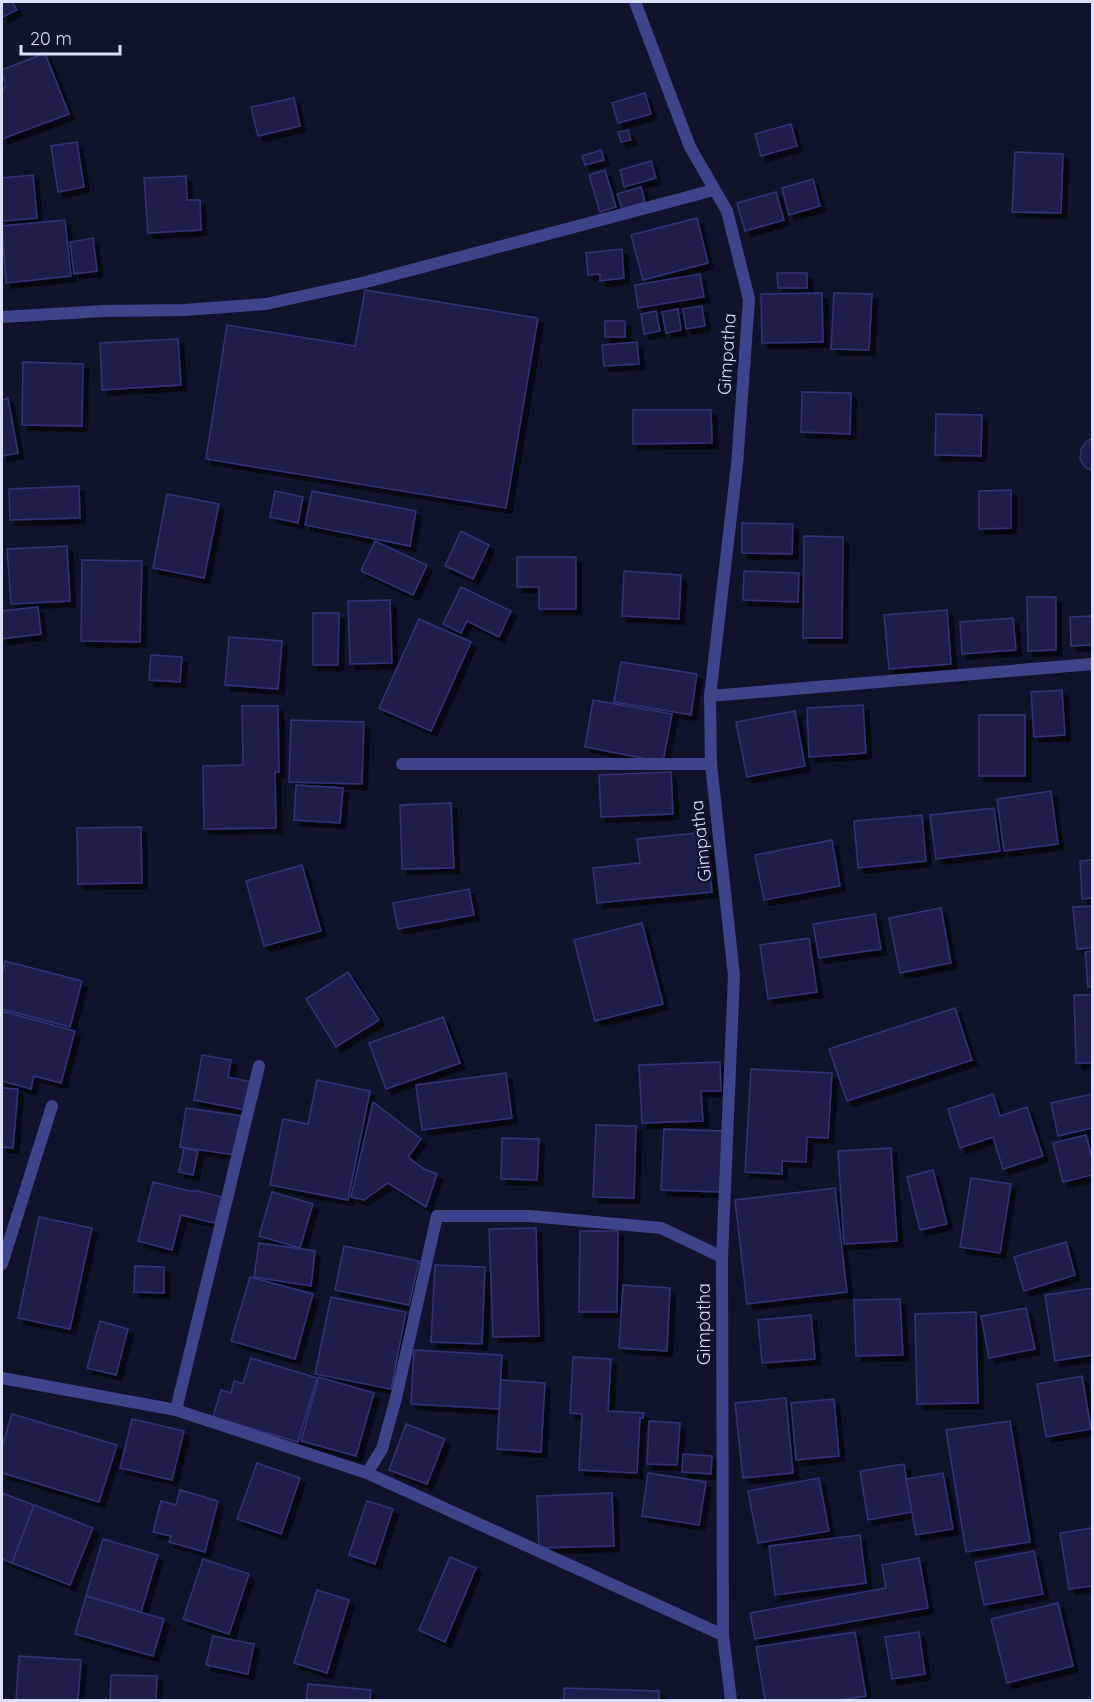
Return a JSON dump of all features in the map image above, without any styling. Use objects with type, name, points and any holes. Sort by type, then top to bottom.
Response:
[{"type":"street","name":"Gimpatha","points":[[635,2],[690,147],[727,211],[749,299],[737,465],[710,696],[711,764],[734,976],[722,1257],[723,1635],[731,1701]]},
{"type":"street","points":[[2,317],[104,311],[184,310],[266,304],[362,283],[714,190]]},
{"type":"street","points":[[710,696],[1092,664]]},
{"type":"street","points":[[402,764],[711,764]]},
{"type":"street","points":[[176,1410],[259,1066]]},
{"type":"street","points":[[2,1264],[52,1106]]},
{"type":"street","points":[[367,1473],[382,1449],[396,1398],[437,1216],[530,1216],[661,1228],[722,1257]]},
{"type":"street","points":[[2,1378],[176,1410],[367,1473],[723,1635]]},
{"type":"building","points":[[2,2],[12,2],[17,10],[2,17]]},
{"type":"building","points":[[45,53],[69,114],[2,139],[2,89],[6,87],[2,70]]},
{"type":"building","points":[[645,93],[651,114],[618,123],[612,103]]},
{"type":"building","points":[[294,98],[300,126],[258,136],[251,107]]},
{"type":"building","points":[[791,124],[797,146],[761,156],[755,134]]},
{"type":"building","points":[[628,130],[631,140],[621,142],[618,132]]},
{"type":"building","points":[[77,142],[84,187],[58,192],[51,146]]},
{"type":"building","points":[[601,150],[604,160],[585,165],[582,156]]},
{"type":"building","points":[[1015,152],[1063,154],[1061,213],[1012,212]]},
{"type":"building","points":[[651,161],[656,178],[624,187],[620,170]]},
{"type":"building","points":[[605,170],[616,207],[600,212],[589,175]]},
{"type":"building","points":[[33,175],[37,218],[2,221],[2,178]]},
{"type":"building","points":[[186,176],[187,200],[200,200],[201,230],[148,233],[144,178]]},
{"type":"building","points":[[813,179],[820,206],[789,215],[782,188]]},
{"type":"building","points":[[641,187],[645,202],[622,209],[617,194]]},
{"type":"building","points":[[776,192],[784,220],[745,231],[737,203]]},
{"type":"building","points":[[697,218],[708,263],[643,280],[631,235]]},
{"type":"building","points":[[65,220],[71,276],[6,283],[2,226]]},
{"type":"building","points":[[93,238],[97,271],[74,274],[70,242]]},
{"type":"building","points":[[622,249],[624,278],[600,281],[600,274],[588,275],[586,253]]},
{"type":"building","points":[[777,273],[807,273],[807,288],[778,288]]},
{"type":"building","points":[[700,274],[704,297],[638,308],[635,285]]},
{"type":"building","points":[[365,290],[538,318],[506,508],[206,459],[227,325],[355,346]]},
{"type":"building","points":[[822,293],[823,342],[762,343],[761,294]]},
{"type":"building","points":[[834,293],[872,294],[869,350],[831,349]]},
{"type":"building","points":[[702,306],[705,326],[686,329],[683,309]]},
{"type":"building","points":[[678,309],[681,330],[666,333],[662,312]]},
{"type":"building","points":[[656,311],[660,331],[644,334],[641,314]]},
{"type":"building","points":[[605,321],[625,321],[625,337],[605,337]]},
{"type":"building","points":[[178,339],[181,385],[102,390],[100,343]]},
{"type":"building","points":[[637,342],[639,364],[604,366],[602,345]]},
{"type":"building","points":[[23,362],[83,364],[82,426],[22,425]]},
{"type":"building","points":[[802,392],[851,393],[850,434],[801,432]]},
{"type":"building","points":[[8,398],[18,453],[2,456],[2,400]]},
{"type":"building","points":[[633,410],[711,410],[712,443],[633,444]]},
{"type":"building","points":[[936,414],[982,415],[981,456],[935,455]]},
{"type":"building","points":[[1092,438],[1092,471],[1085,467],[1080,459],[1081,449]]},
{"type":"building","points":[[79,486],[80,518],[10,520],[9,489]]},
{"type":"building","points":[[1011,490],[1011,528],[979,529],[979,491]]},
{"type":"building","points":[[275,491],[303,497],[298,523],[270,517]]},
{"type":"building","points":[[312,491],[416,511],[410,546],[305,525]]},
{"type":"building","points":[[167,494],[219,504],[204,578],[153,568]]},
{"type":"building","points":[[742,523],[793,524],[792,554],[742,553]]},
{"type":"building","points":[[461,531],[489,545],[473,579],[445,566]]},
{"type":"building","points":[[804,536],[843,537],[842,638],[803,638]]},
{"type":"building","points":[[375,541],[427,565],[413,595],[361,571]]},
{"type":"building","points":[[67,546],[70,601],[11,604],[7,549]]},
{"type":"building","points":[[517,557],[576,557],[576,609],[539,609],[539,587],[517,587]]},
{"type":"building","points":[[82,560],[142,561],[140,642],[81,641]]},
{"type":"building","points":[[624,571],[681,575],[679,619],[622,616]]},
{"type":"building","points":[[744,571],[799,573],[798,602],[743,600]]},
{"type":"building","points":[[461,587],[511,611],[499,637],[467,621],[461,633],[443,624]]},
{"type":"building","points":[[1027,597],[1056,597],[1056,650],[1028,651]]},
{"type":"building","points":[[390,600],[392,663],[350,664],[348,601]]},
{"type":"building","points":[[38,607],[41,634],[2,639],[2,611]]},
{"type":"building","points":[[947,610],[951,664],[889,669],[884,615]]},
{"type":"building","points":[[313,613],[339,613],[338,665],[313,665]]},
{"type":"building","points":[[1092,616],[1092,645],[1071,646],[1070,617]]},
{"type":"building","points":[[1013,618],[1016,650],[962,654],[960,622]]},
{"type":"building","points":[[419,619],[471,642],[431,731],[379,708]]},
{"type":"building","points":[[229,637],[282,641],[278,689],[225,685]]},
{"type":"building","points":[[151,655],[182,657],[180,682],[149,680]]},
{"type":"building","points":[[621,662],[697,674],[691,715],[614,702]]},
{"type":"building","points":[[1062,690],[1065,735],[1034,737],[1031,692]]},
{"type":"building","points":[[593,700],[672,714],[663,762],[585,747]]},
{"type":"building","points":[[863,705],[866,753],[809,757],[807,708]]},
{"type":"building","points":[[242,706],[278,706],[279,772],[275,772],[276,828],[204,829],[203,766],[243,765]]},
{"type":"building","points":[[795,711],[805,766],[747,777],[736,722]]},
{"type":"building","points":[[979,715],[1025,715],[1025,776],[979,776]]},
{"type":"building","points":[[291,720],[364,722],[362,784],[289,782]]},
{"type":"building","points":[[671,772],[673,814],[601,817],[599,775]]},
{"type":"building","points":[[296,785],[343,788],[340,823],[294,820]]},
{"type":"building","points":[[1051,791],[1058,844],[1004,851],[997,799]]},
{"type":"building","points":[[451,803],[454,868],[402,869],[400,805]]},
{"type":"building","points":[[994,808],[1000,851],[936,859],[930,815]]},
{"type":"building","points":[[922,815],[926,861],[858,868],[854,821]]},
{"type":"building","points":[[141,827],[142,883],[78,884],[77,828]]},
{"type":"building","points":[[706,832],[712,892],[597,903],[593,868],[640,863],[637,839]]},
{"type":"building","points":[[832,840],[840,886],[764,900],[755,855]]},
{"type":"building","points":[[1092,860],[1092,898],[1082,899],[1080,861]]},
{"type":"building","points":[[302,865],[321,931],[264,946],[246,881]]},
{"type":"building","points":[[469,889],[474,915],[398,929],[393,903]]},
{"type":"building","points":[[1092,906],[1092,948],[1077,949],[1073,907]]},
{"type":"building","points":[[941,908],[951,963],[900,973],[889,918]]},
{"type":"building","points":[[875,914],[881,949],[819,958],[813,924]]},
{"type":"building","points":[[642,923],[663,1004],[595,1021],[574,940]]},
{"type":"building","points":[[809,938],[817,992],[768,999],[760,945]]},
{"type":"building","points":[[1092,951],[1092,986],[1088,987],[1085,952]]},
{"type":"building","points":[[5,961],[82,981],[70,1027],[2,1009],[2,975]]},
{"type":"building","points":[[348,972],[379,1020],[336,1047],[306,999]]},
{"type":"building","points":[[1074,995],[1092,995],[1092,1063],[1076,1063]]},
{"type":"building","points":[[955,1008],[972,1060],[847,1101],[829,1049]]},
{"type":"building","points":[[2,1011],[75,1031],[61,1083],[34,1076],[31,1089],[2,1081]]},
{"type":"building","points":[[443,1017],[460,1063],[386,1089],[369,1043]]},
{"type":"building","points":[[202,1055],[231,1060],[228,1077],[251,1082],[246,1110],[194,1100]]},
{"type":"building","points":[[720,1062],[721,1091],[701,1091],[703,1121],[642,1123],[639,1065]]},
{"type":"building","points":[[751,1069],[832,1073],[828,1138],[807,1137],[806,1162],[782,1161],[782,1174],[745,1172]]},
{"type":"building","points":[[506,1073],[512,1118],[422,1130],[416,1085]]},
{"type":"building","points":[[317,1080],[370,1091],[348,1200],[270,1185],[283,1119],[308,1124]]},
{"type":"building","points":[[2,1088],[18,1089],[13,1148],[2,1147]]},
{"type":"building","points":[[993,1094],[1000,1116],[1027,1107],[1043,1156],[1003,1169],[993,1137],[960,1148],[948,1109]]},
{"type":"building","points":[[1092,1094],[1092,1128],[1058,1136],[1051,1103]]},
{"type":"building","points":[[373,1102],[421,1139],[408,1157],[424,1169],[437,1174],[426,1207],[388,1183],[364,1200],[351,1197]]},
{"type":"building","points":[[186,1108],[242,1116],[236,1155],[180,1147]]},
{"type":"building","points":[[596,1125],[636,1126],[634,1198],[593,1197]]},
{"type":"building","points":[[664,1129],[723,1131],[720,1192],[661,1190]]},
{"type":"building","points":[[1086,1135],[1092,1158],[1092,1175],[1063,1182],[1053,1143]]},
{"type":"building","points":[[502,1138],[539,1139],[537,1180],[501,1179]]},
{"type":"building","points":[[184,1148],[198,1151],[193,1175],[179,1172]]},
{"type":"building","points":[[891,1148],[897,1241],[844,1244],[838,1151]]},
{"type":"building","points":[[933,1170],[947,1224],[920,1230],[907,1177]]},
{"type":"building","points":[[971,1178],[1011,1184],[1000,1253],[960,1247]]},
{"type":"building","points":[[153,1182],[222,1197],[215,1223],[181,1215],[172,1250],[138,1241]]},
{"type":"building","points":[[835,1188],[847,1292],[747,1304],[735,1200]]},
{"type":"building","points":[[272,1192],[313,1204],[300,1248],[259,1236]]},
{"type":"building","points":[[39,1217],[92,1228],[70,1329],[18,1318]]},
{"type":"building","points":[[536,1228],[539,1336],[493,1337],[489,1229]]},
{"type":"building","points":[[580,1231],[618,1231],[617,1312],[579,1312]]},
{"type":"building","points":[[1066,1242],[1075,1275],[1024,1291],[1014,1257]]},
{"type":"building","points":[[259,1243],[315,1251],[311,1286],[254,1277]]},
{"type":"building","points":[[344,1246],[419,1261],[409,1305],[335,1290]]},
{"type":"building","points":[[435,1265],[485,1267],[482,1344],[431,1342]]},
{"type":"building","points":[[135,1266],[164,1267],[164,1293],[134,1292]]},
{"type":"building","points":[[250,1277],[313,1294],[295,1359],[231,1341]]},
{"type":"building","points":[[623,1285],[670,1288],[667,1351],[619,1348]]},
{"type":"building","points":[[1092,1288],[1092,1355],[1055,1361],[1045,1295]]},
{"type":"building","points":[[331,1297],[406,1312],[391,1389],[315,1374]]},
{"type":"building","points":[[900,1299],[903,1355],[856,1356],[854,1300]]},
{"type":"building","points":[[1026,1308],[1035,1349],[989,1358],[981,1316]]},
{"type":"building","points":[[976,1312],[978,1403],[917,1404],[915,1314]]},
{"type":"building","points":[[811,1315],[815,1359],[762,1363],[758,1320]]},
{"type":"building","points":[[100,1321],[128,1329],[116,1375],[87,1368]]},
{"type":"building","points":[[414,1350],[502,1355],[499,1409],[411,1404]]},
{"type":"building","points":[[573,1357],[611,1359],[608,1411],[644,1413],[643,1418],[640,1418],[637,1473],[579,1470],[582,1414],[570,1413]]},
{"type":"building","points":[[251,1358],[317,1378],[298,1442],[213,1417],[221,1390],[231,1393],[234,1381],[243,1384]]},
{"type":"building","points":[[1082,1376],[1091,1429],[1046,1437],[1037,1384]]},
{"type":"building","points":[[319,1377],[374,1393],[356,1456],[301,1441]]},
{"type":"building","points":[[501,1380],[545,1383],[541,1452],[497,1449]]},
{"type":"building","points":[[786,1398],[793,1473],[743,1478],[735,1403]]},
{"type":"building","points":[[834,1399],[839,1456],[796,1460],[791,1403]]},
{"type":"building","points":[[12,1414],[117,1445],[99,1502],[2,1473],[2,1447]]},
{"type":"building","points":[[132,1419],[184,1431],[172,1480],[120,1468]]},
{"type":"building","points":[[649,1421],[680,1423],[677,1465],[647,1464]]},
{"type":"building","points":[[1010,1421],[1030,1542],[966,1552],[946,1430]]},
{"type":"building","points":[[406,1424],[445,1439],[427,1484],[389,1470]]},
{"type":"building","points":[[683,1454],[712,1456],[711,1474],[682,1472]]},
{"type":"building","points":[[257,1463],[300,1478],[281,1534],[237,1519]]},
{"type":"building","points":[[904,1464],[912,1512],[868,1520],[860,1471]]},
{"type":"building","points":[[648,1473],[706,1482],[699,1525],[642,1516]]},
{"type":"building","points":[[943,1473],[953,1529],[916,1535],[906,1479]]},
{"type":"building","points":[[819,1478],[829,1531],[758,1543],[748,1491]]},
{"type":"building","points":[[180,1490],[218,1501],[205,1552],[169,1542],[171,1536],[153,1532],[161,1501],[176,1505]]},
{"type":"building","points":[[2,1493],[34,1505],[12,1563],[2,1559]]},
{"type":"building","points":[[612,1493],[614,1546],[539,1548],[537,1496]]},
{"type":"building","points":[[367,1501],[393,1509],[375,1564],[349,1555]]},
{"type":"building","points":[[34,1505],[93,1528],[70,1585],[12,1563]]},
{"type":"building","points":[[1092,1528],[1092,1586],[1069,1589],[1060,1533]]},
{"type":"building","points":[[860,1535],[866,1583],[775,1595],[769,1546]]},
{"type":"building","points":[[103,1539],[158,1555],[141,1612],[86,1596]]},
{"type":"building","points":[[1034,1551],[1043,1594],[984,1605],[975,1562]]},
{"type":"building","points":[[450,1557],[476,1568],[445,1642],[419,1630]]},
{"type":"building","points":[[919,1558],[928,1608],[755,1639],[750,1613],[886,1588],[882,1565]]},
{"type":"building","points":[[203,1559],[249,1574],[229,1634],[183,1619]]},
{"type":"building","points":[[317,1590],[349,1600],[327,1673],[294,1663]]},
{"type":"building","points":[[86,1596],[164,1619],[153,1656],[75,1634]]},
{"type":"building","points":[[1058,1603],[1073,1666],[1007,1683],[991,1619]]},
{"type":"building","points":[[855,1632],[866,1696],[840,1700],[765,1700],[756,1647]]},
{"type":"building","points":[[919,1632],[925,1674],[892,1679],[885,1637]]},
{"type":"building","points":[[213,1636],[254,1644],[248,1674],[206,1665]]},
{"type":"building","points":[[19,1656],[81,1660],[78,1700],[16,1700]]},
{"type":"building","points":[[111,1675],[157,1676],[156,1700],[110,1700]]},
{"type":"building","points":[[308,1684],[371,1690],[370,1700],[306,1700]]},
{"type":"building","points":[[564,1688],[659,1691],[659,1700],[564,1700]]}]
